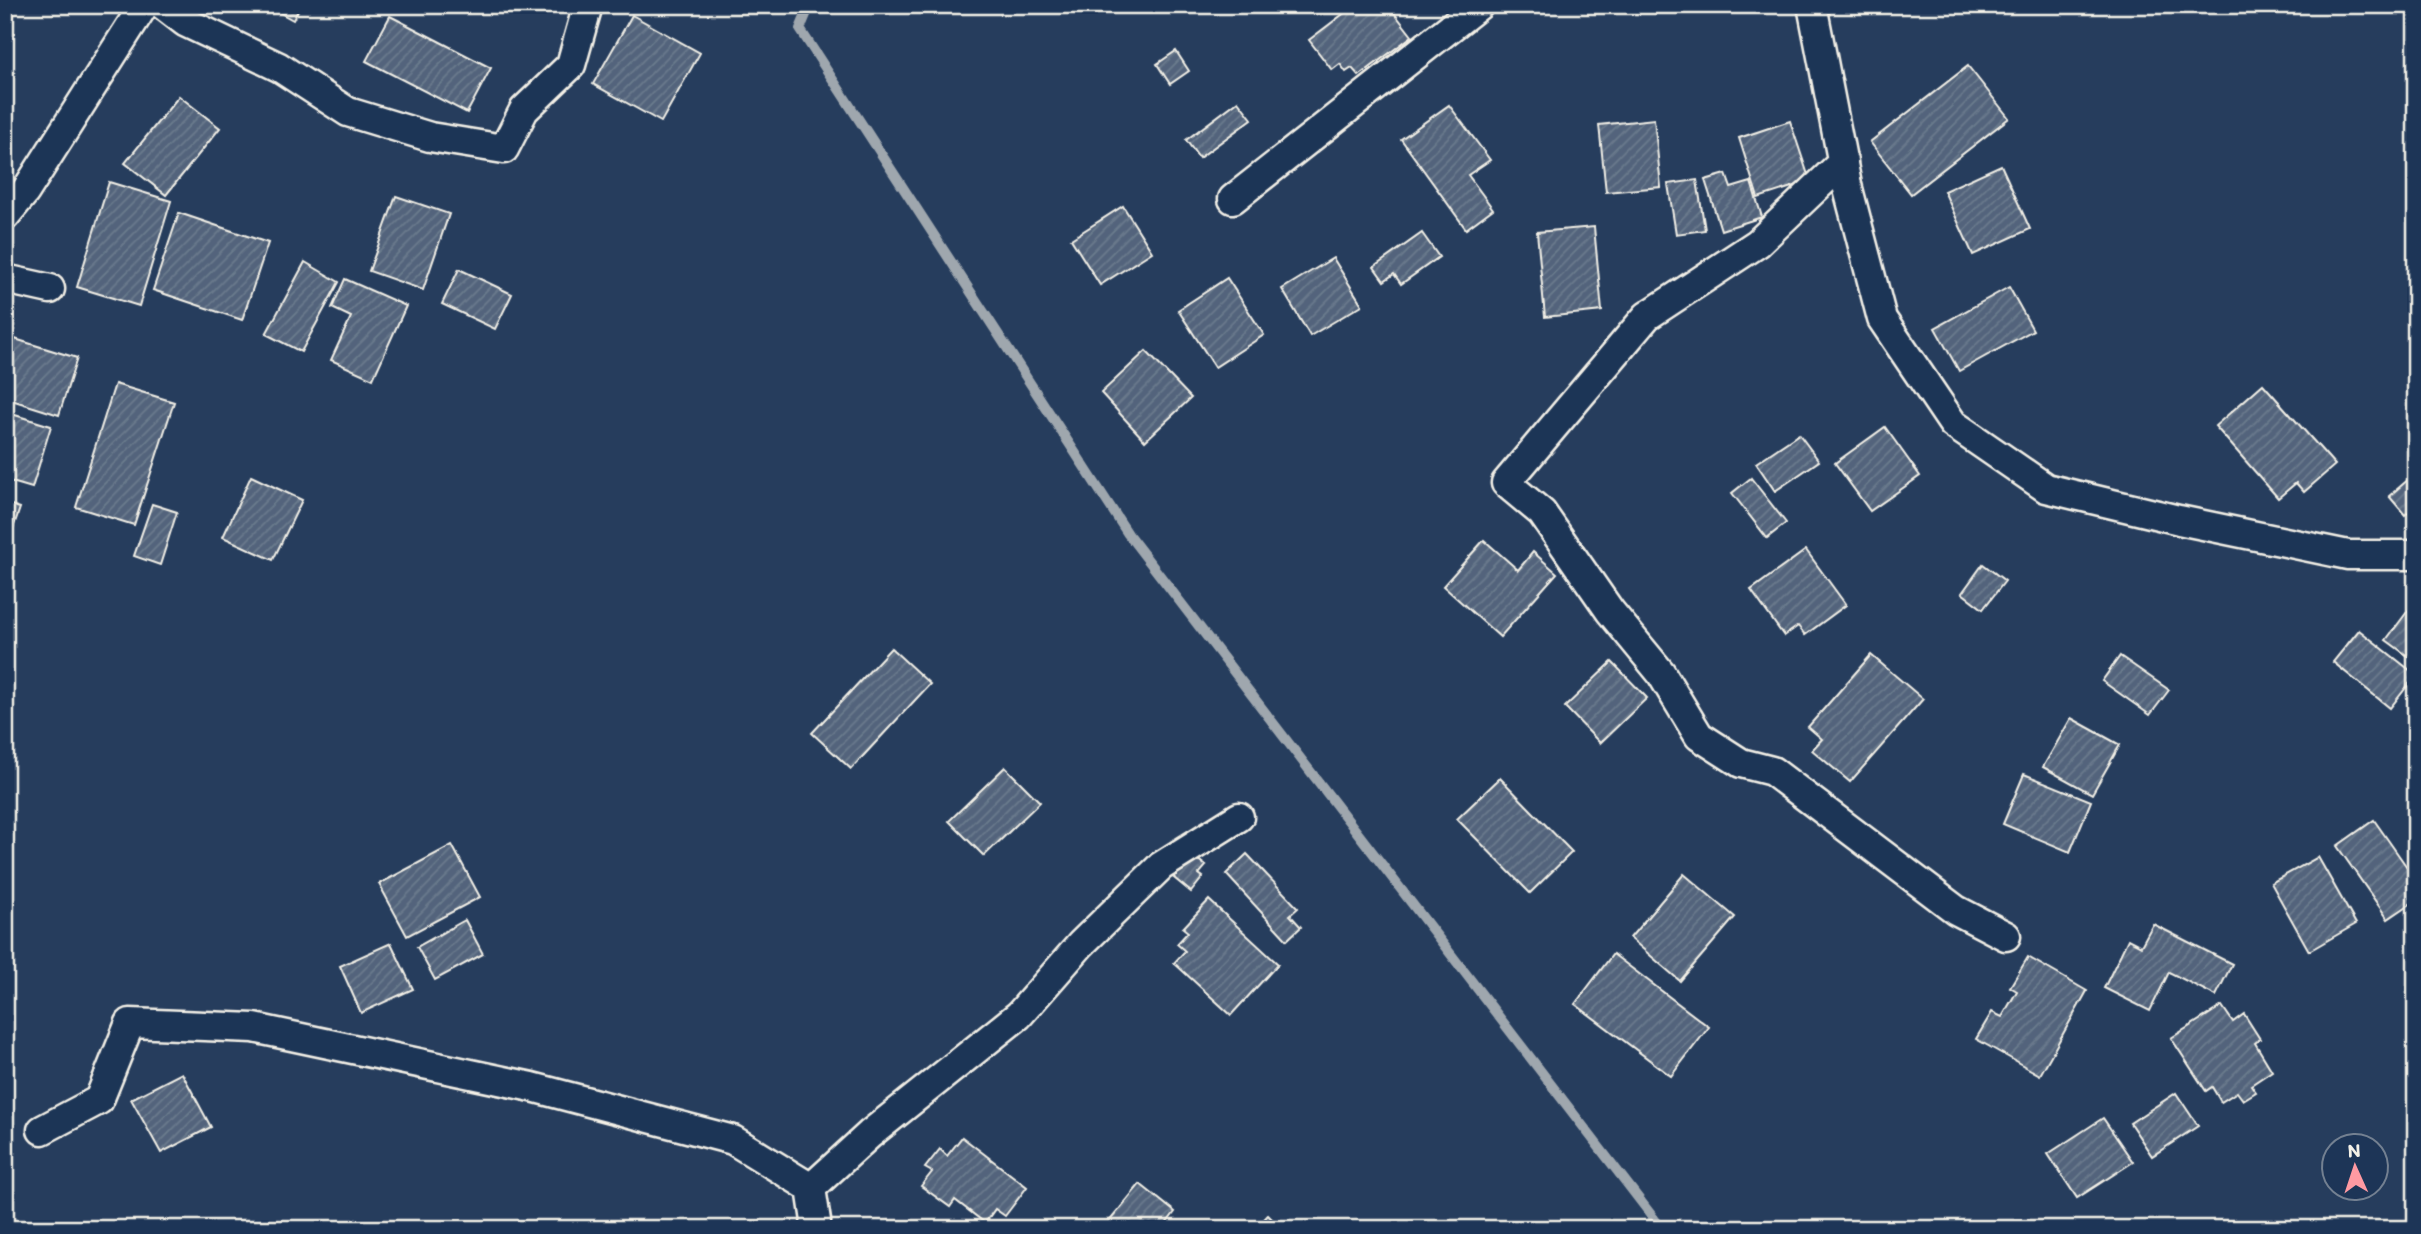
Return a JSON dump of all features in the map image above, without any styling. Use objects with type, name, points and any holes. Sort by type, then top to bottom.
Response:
[{"type":"street","points":[[5,216],[25,192],[144,5]]},
{"type":"street","points":[[163,5],[185,22],[279,67],[348,112],[430,137],[504,149],[524,110],[571,65],[588,5]]},
{"type":"street","points":[[1233,199],[1479,5]]},
{"type":"street","points":[[1812,5],[1847,185],[1882,319],[1953,424],[2046,488],[2179,520],[2348,555],[2416,555]]},
{"type":"street","points":[[1843,162],[1758,243],[1647,316],[1506,483],[1542,513],[1610,611],[1661,673],[1699,736],[1741,763],[1772,771],[1956,911],[2006,936]]},
{"type":"street","points":[[5,279],[50,289]]},
{"type":"street","points":[[811,1188],[870,1134],[1019,1015],[1080,944],[1161,866],[1239,817]]},
{"type":"street","points":[[42,1130],[99,1100],[130,1023],[254,1028],[532,1087],[733,1140],[811,1188],[816,1221],[814,1229]]},
{"type":"building","points":[[266,5],[301,5],[293,20]]},
{"type":"building","points":[[1355,5],[1388,5],[1412,36],[1359,76],[1352,68],[1346,72],[1340,64],[1332,70],[1309,40]]},
{"type":"building","points":[[632,15],[700,53],[661,122],[593,84]]},
{"type":"building","points":[[390,16],[491,68],[467,113],[366,61]]},
{"type":"building","points":[[1176,51],[1189,71],[1170,84],[1157,64]]},
{"type":"building","points":[[1968,66],[2009,118],[1911,194],[1870,142]]},
{"type":"building","points":[[179,96],[220,128],[166,195],[125,163]]},
{"type":"building","points":[[1238,101],[1252,119],[1199,158],[1186,140]]},
{"type":"building","points":[[1449,105],[1490,160],[1468,175],[1493,209],[1466,229],[1401,139]]},
{"type":"building","points":[[1654,119],[1661,187],[1606,192],[1599,125]]},
{"type":"building","points":[[1790,121],[1810,181],[1758,198],[1739,138]]},
{"type":"building","points":[[2001,165],[2030,229],[1973,255],[1944,191]]},
{"type":"building","points":[[1726,174],[1731,188],[1751,182],[1762,217],[1721,230],[1705,180]]},
{"type":"building","points":[[1697,180],[1705,230],[1676,234],[1668,184]]},
{"type":"building","points":[[109,182],[171,201],[139,306],[77,287]]},
{"type":"building","points":[[396,196],[449,214],[423,290],[369,271]]},
{"type":"building","points":[[1123,206],[1152,252],[1100,285],[1071,239]]},
{"type":"building","points":[[179,213],[268,243],[242,320],[153,290]]},
{"type":"building","points":[[1594,227],[1602,311],[1545,317],[1537,232]]},
{"type":"building","points":[[1422,233],[1439,257],[1401,284],[1394,274],[1384,281],[1374,267]]},
{"type":"building","points":[[1333,258],[1362,305],[1310,336],[1282,289]]},
{"type":"building","points":[[305,262],[339,282],[301,352],[266,334]]},
{"type":"building","points":[[459,269],[512,294],[495,329],[442,304]]},
{"type":"building","points":[[1227,278],[1264,335],[1215,367],[1178,310]]},
{"type":"building","points":[[345,279],[406,306],[373,379],[331,360],[351,317],[332,308]]},
{"type":"building","points":[[2009,287],[2033,330],[1959,371],[1935,328]]},
{"type":"building","points":[[5,336],[77,358],[59,415],[5,398]]},
{"type":"building","points":[[1146,351],[1191,398],[1145,441],[1101,393]]},
{"type":"building","points":[[115,384],[174,402],[134,525],[76,507]]},
{"type":"building","points":[[2263,384],[2335,465],[2304,492],[2296,483],[2278,498],[2215,426]]},
{"type":"building","points":[[5,412],[51,426],[32,488],[5,480]]},
{"type":"building","points":[[1885,427],[1920,476],[1870,511],[1835,463]]},
{"type":"building","points":[[1799,434],[1819,461],[1775,491],[1756,463]]},
{"type":"building","points":[[2416,473],[2416,506],[2405,515],[2389,496]]},
{"type":"building","points":[[251,476],[302,500],[273,560],[223,537]]},
{"type":"building","points":[[1751,478],[1786,523],[1767,538],[1732,493]]},
{"type":"building","points":[[5,503],[20,508],[5,552]]},
{"type":"building","points":[[152,504],[177,512],[160,565],[134,556]]},
{"type":"building","points":[[1484,540],[1518,570],[1533,552],[1557,573],[1500,637],[1443,586]]},
{"type":"building","points":[[1806,550],[1846,605],[1805,635],[1798,626],[1784,636],[1751,590]]},
{"type":"building","points":[[1983,564],[2005,581],[1983,609],[1962,593]]},
{"type":"building","points":[[2413,604],[2416,606],[2416,662],[2386,640]]},
{"type":"building","points":[[2359,630],[2416,675],[2390,708],[2333,662]]},
{"type":"building","points":[[891,648],[930,684],[851,769],[812,733]]},
{"type":"building","points":[[1871,655],[1923,699],[1850,782],[1812,750],[1822,739],[1808,727]]},
{"type":"building","points":[[2120,656],[2169,690],[2150,715],[2102,681]]},
{"type":"building","points":[[1612,662],[1647,698],[1600,743],[1565,707]]},
{"type":"building","points":[[2071,718],[2120,745],[2092,794],[2043,767]]},
{"type":"building","points":[[1005,767],[1040,802],[984,856],[949,821]]},
{"type":"building","points":[[2024,774],[2091,801],[2070,852],[2003,824]]},
{"type":"building","points":[[1500,778],[1572,852],[1530,893],[1457,819]]},
{"type":"building","points":[[2374,820],[2416,880],[2416,900],[2388,919],[2337,846]]},
{"type":"building","points":[[452,845],[480,897],[407,936],[379,884]]},
{"type":"building","points":[[1247,854],[1298,908],[1290,915],[1301,927],[1287,940],[1226,874]]},
{"type":"building","points":[[1192,855],[1206,866],[1199,874],[1203,877],[1191,892],[1174,878]]},
{"type":"building","points":[[2318,857],[2356,924],[2309,951],[2271,883]]},
{"type":"building","points":[[1684,874],[1735,917],[1680,981],[1630,938]]},
{"type":"building","points":[[1209,900],[1278,964],[1231,1015],[1174,963],[1185,951],[1177,944],[1188,932],[1183,928]]},
{"type":"building","points":[[465,920],[483,954],[435,980],[417,947]]},
{"type":"building","points":[[2153,924],[2232,964],[2216,996],[2169,972],[2150,1011],[2104,988],[2128,939],[2141,946]]},
{"type":"building","points":[[391,943],[413,989],[361,1013],[340,966]]},
{"type":"building","points":[[1613,954],[1709,1027],[1671,1076],[1575,1004]]},
{"type":"building","points":[[2028,957],[2087,991],[2040,1075],[1976,1039],[1992,1012],[2002,1017],[2017,991],[2010,987]]},
{"type":"building","points":[[2222,1006],[2233,1022],[2244,1014],[2260,1039],[2255,1043],[2272,1071],[2251,1085],[2256,1092],[2243,1100],[2237,1092],[2221,1102],[2212,1087],[2206,1091],[2171,1038]]},
{"type":"building","points":[[182,1073],[211,1127],[161,1153],[131,1099]]},
{"type":"building","points":[[2176,1093],[2198,1126],[2152,1156],[2130,1123]]},
{"type":"building","points":[[2103,1118],[2133,1162],[2077,1198],[2048,1154]]},
{"type":"building","points":[[962,1137],[1027,1187],[1005,1216],[995,1209],[985,1223],[955,1200],[950,1207],[921,1186],[932,1172],[925,1168],[940,1149],[947,1156]]},
{"type":"building","points":[[1140,1184],[1175,1212],[1162,1229],[1103,1229]]},
{"type":"building","points":[[1268,1215],[1282,1229],[1255,1229]]},
{"type":"waterway","points":[[810,5],[800,29],[1128,534],[1662,1229]]}]
